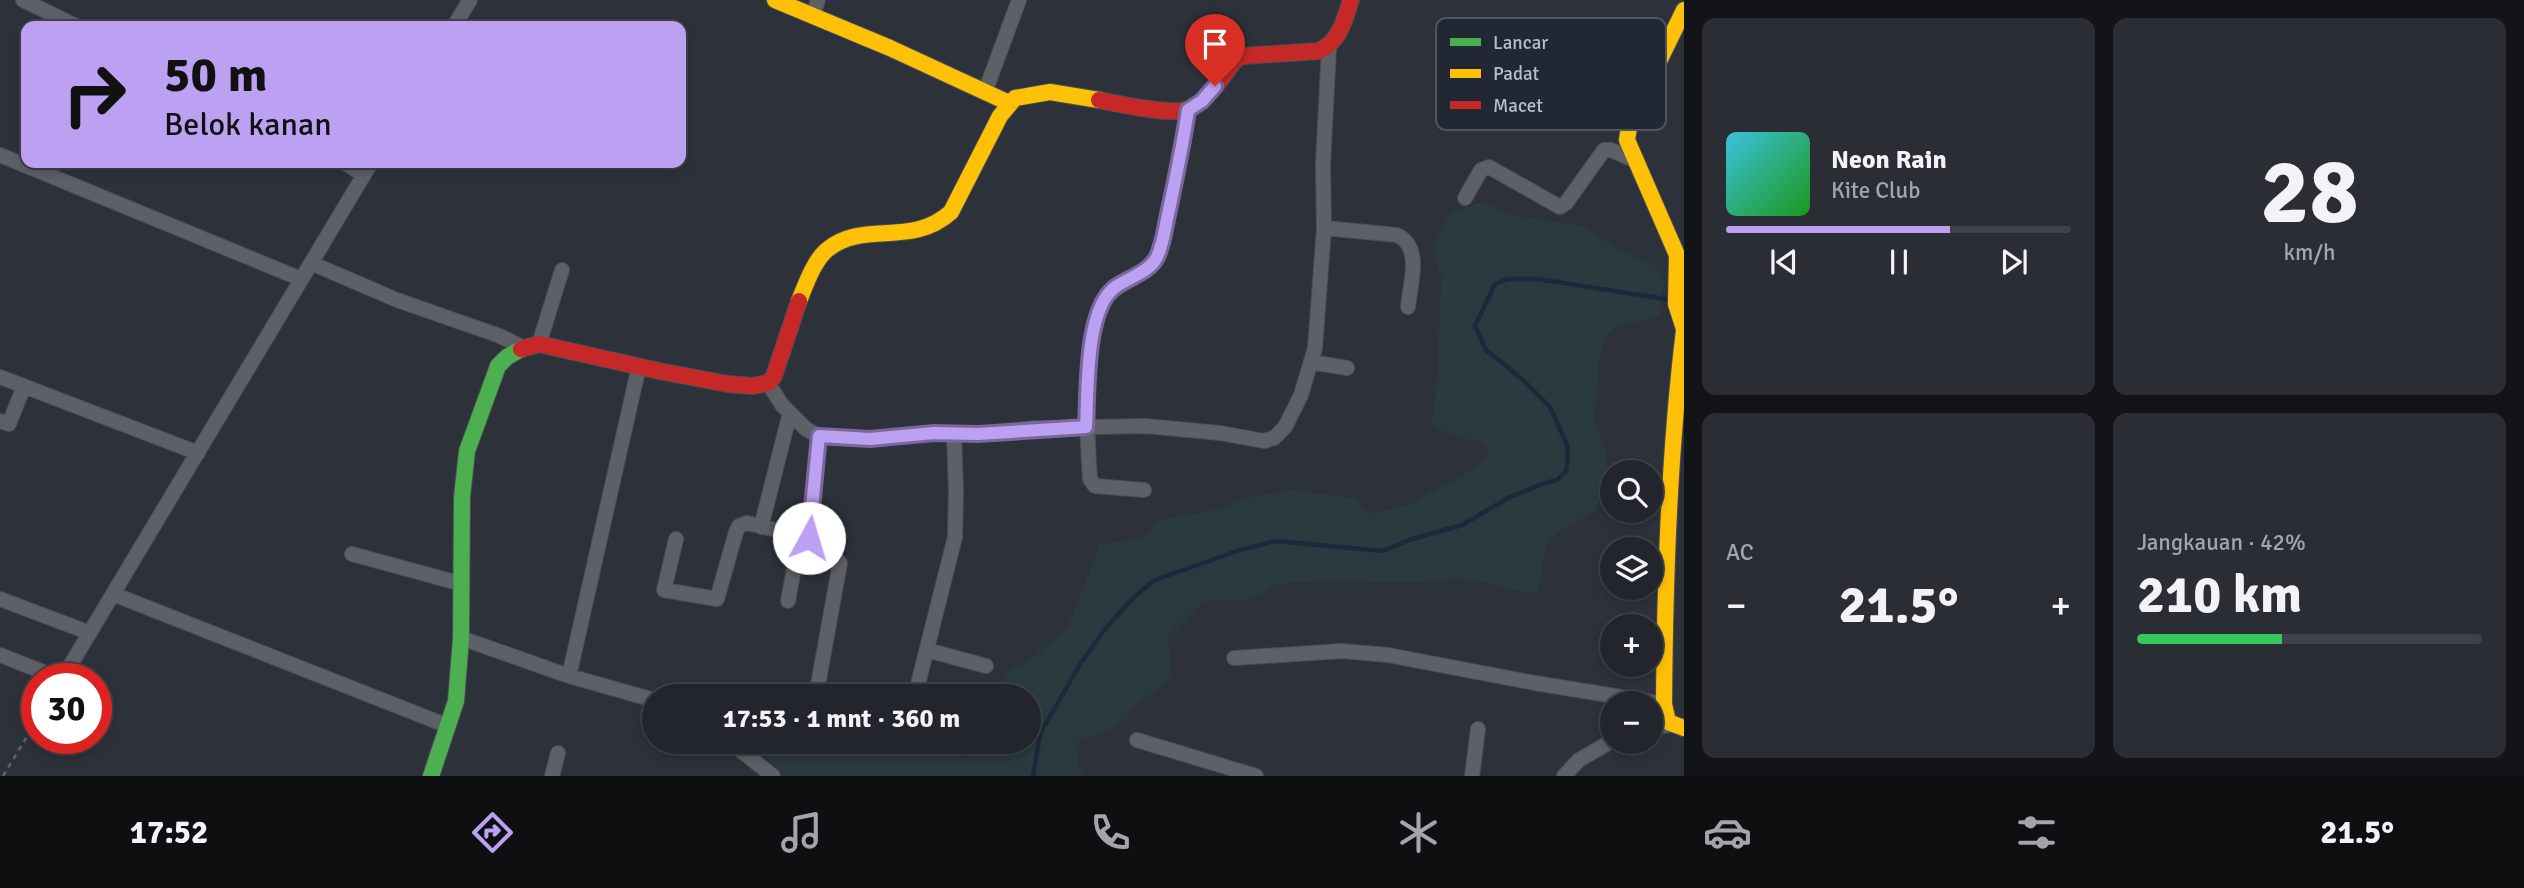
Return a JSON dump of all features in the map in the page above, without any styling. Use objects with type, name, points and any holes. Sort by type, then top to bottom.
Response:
[{"type":"main road","points":[[775,0],[816,7],[1009,103]]},
{"type":"main road","points":[[431,776],[456,701],[461,638],[462,498],[467,451],[498,366],[504,358],[522,347],[539,344],[719,384],[751,388],[768,383],[772,379],[789,323],[815,267],[827,249],[849,238],[930,229],[943,222],[951,212],[1000,116],[1015,98],[1050,92],[1157,110],[1188,110],[1202,101],[1236,59],[1243,56],[1320,51],[1329,47],[1336,41],[1351,0]]},
{"type":"main road","points":[[1666,47],[1684,10]]},
{"type":"main road","points":[[1629,130],[1627,140],[1677,255],[1676,304],[1684,329],[1665,597],[1665,721],[1677,727]]},
{"type":"street","points":[[23,0],[66,21]]},
{"type":"street","points":[[457,21],[470,0]]},
{"type":"street","points":[[985,92],[1019,0]]},
{"type":"street","points":[[768,383],[790,413],[806,429],[819,436],[870,439],[1146,426],[1220,433],[1264,441],[1274,438],[1286,427],[1301,395],[1315,348],[1324,228],[1323,165],[1329,47]]},
{"type":"street","points":[[1144,491],[1096,486],[1090,479],[1086,427],[1093,332],[1103,302],[1114,289],[1156,260],[1164,238],[1181,160],[1188,110]]},
{"type":"street","points":[[1465,198],[1481,170],[1489,167],[1560,207],[1566,203],[1604,150],[1611,150],[1636,161]]},
{"type":"street","points":[[0,155],[21,164]]},
{"type":"street","points":[[32,168],[301,279]]},
{"type":"street","points":[[71,663],[368,169]]},
{"type":"street","points":[[1324,228],[1397,235],[1405,239],[1413,254],[1408,307]]},
{"type":"street","points":[[311,263],[397,300],[500,336],[522,347]]},
{"type":"street","points":[[539,344],[562,270]]},
{"type":"street","points":[[1311,362],[1348,368]]},
{"type":"street","points":[[569,676],[639,366]]},
{"type":"street","points":[[0,377],[198,453]]},
{"type":"street","points":[[0,421],[9,424],[24,386]]},
{"type":"street","points":[[761,527],[790,413]]},
{"type":"street","points":[[918,684],[955,537],[957,492],[954,433]]},
{"type":"street","points":[[788,601],[804,537],[819,436]]},
{"type":"street","points":[[676,538],[664,590],[717,599],[736,532],[740,526],[747,523],[804,537],[830,552],[840,563],[818,684]]},
{"type":"street","points":[[352,554],[462,584]]},
{"type":"street","points":[[113,594],[449,726]]},
{"type":"street","points":[[0,599],[90,633]]},
{"type":"street","points":[[461,638],[569,676],[642,697]]},
{"type":"street","points":[[927,650],[986,666]]},
{"type":"street","points":[[1234,657],[1342,651],[1388,655],[1664,704]]},
{"type":"street","points":[[0,654],[22,663]]},
{"type":"street","points":[[1472,776],[1478,729]]},
{"type":"street","points":[[1137,740],[1256,776]]},
{"type":"street","points":[[1564,776],[1579,760],[1600,748]]},
{"type":"street","points":[[552,776],[558,753]]},
{"type":"street","points":[[745,754],[773,776]]},
{"type":"path","points":[[3,776],[21,746]]},
{"type":"shaded area","points":[[1476,204],[1489,204],[1515,216],[1585,226],[1616,249],[1654,265],[1664,281],[1660,316],[1623,325],[1606,336],[1600,358],[1593,420],[1608,460],[1600,460],[1600,502],[1592,512],[1551,539],[1544,555],[1538,592],[1512,591],[1486,582],[1458,579],[1404,583],[1332,580],[1277,584],[1252,599],[1213,599],[1200,605],[1167,637],[1171,651],[1171,676],[1133,707],[1126,719],[1076,743],[1078,763],[1085,776],[782,776],[764,754],[934,754],[965,757],[967,754],[1041,754],[1041,684],[1001,684],[1006,673],[1035,656],[1069,625],[1100,544],[1142,539],[1159,520],[1220,509],[1250,497],[1290,490],[1356,498],[1363,509],[1376,513],[1413,504],[1483,462],[1489,451],[1481,441],[1449,434],[1432,423],[1436,396],[1441,287],[1441,274],[1435,261],[1436,236],[1450,213]]},
{"type":"waterway","points":[[1033,776],[1040,734],[1079,666],[1105,629],[1134,597],[1155,580],[1237,551],[1275,541],[1383,551],[1409,540],[1462,525],[1508,498],[1557,480],[1566,471],[1567,445],[1550,407],[1521,378],[1486,350],[1475,326],[1495,284],[1508,279],[1537,279],[1672,300]]},
{"type":"traffic: fast","points":[[431,776],[456,701],[461,638],[462,497],[467,451],[498,366],[521,349]]},
{"type":"traffic: slow","points":[[775,0],[890,48],[1009,103]]},
{"type":"traffic: slow","points":[[1666,47],[1684,10]]},
{"type":"traffic: slow","points":[[799,301],[811,273],[828,249],[857,236],[920,229],[936,223],[951,212],[1000,116],[1015,98],[1050,92],[1099,100]]},
{"type":"traffic: slow","points":[[1629,130],[1627,140],[1677,255],[1676,304],[1684,329]]},
{"type":"traffic: slow","points":[[1684,330],[1669,517],[1664,704],[1668,722],[1684,728]]},
{"type":"traffic: jam","points":[[1099,100],[1161,110],[1192,108],[1210,92],[1236,59],[1243,56],[1319,51],[1326,47],[1337,36],[1351,0]]},
{"type":"traffic: jam","points":[[521,349],[539,344],[659,371],[753,386],[768,383],[774,376],[799,301]]},
{"type":"route","points":[[809,538],[819,436],[870,439],[934,433],[978,434],[1086,427],[1093,332],[1103,302],[1114,289],[1156,260],[1164,238],[1181,160],[1188,110],[1202,101],[1215,86]]}]
